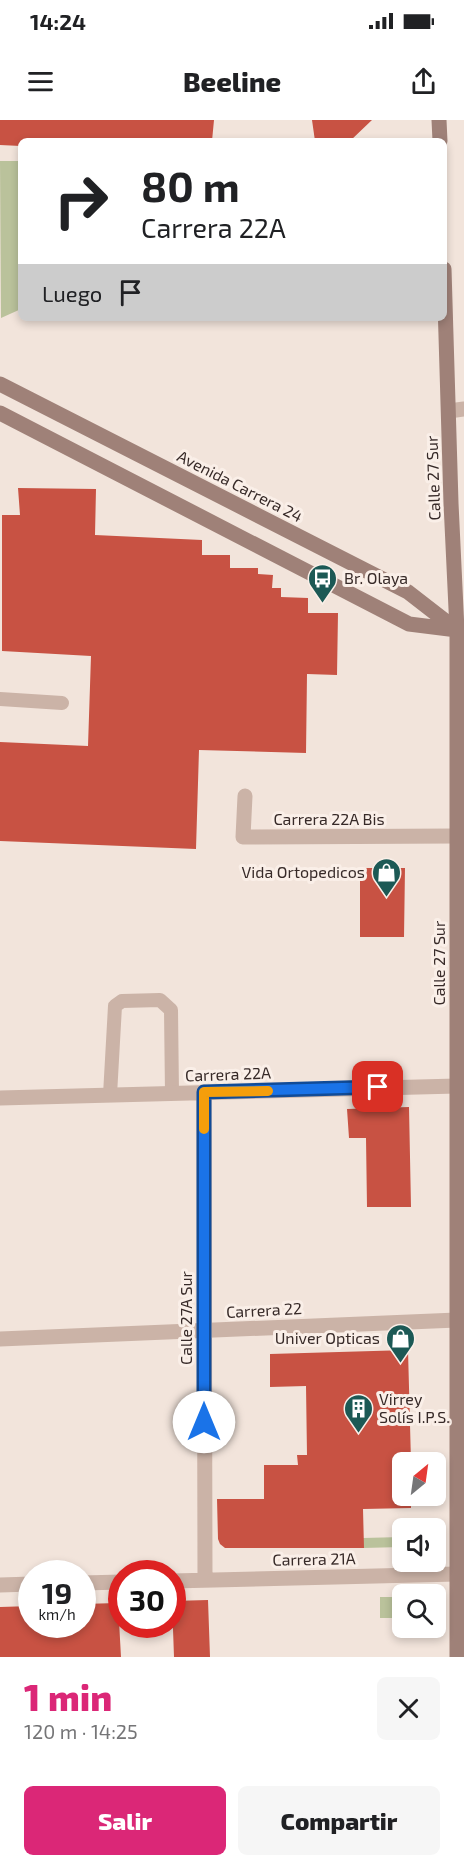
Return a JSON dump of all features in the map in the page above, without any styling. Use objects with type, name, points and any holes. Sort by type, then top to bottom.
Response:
[{"type":"main road","points":[[439,120],[440,138]]},
{"type":"main road","name":"Calle 27 Sur","points":[[447,304],[456,410],[451,502],[461,631],[456,836],[457,1657]]},
{"type":"main road","name":"Avenida Carrera 24","points":[[0,384],[408,592],[461,631]]},
{"type":"main road","points":[[0,413],[409,624],[461,631]]},
{"type":"street","name":"Carrera 22A Bis","points":[[245,796],[243,837],[456,836]]},
{"type":"street","name":"Carrera 22A","points":[[0,1098],[457,1086]]},
{"type":"street","name":"Calle 27A Sur","points":[[204,1092],[205,1580]]},
{"type":"street","name":"Carrera 22","points":[[0,1339],[457,1320]]},
{"type":"street","name":"Carrera 21A","points":[[186,1581],[457,1574]]},
{"type":"street","points":[[0,1585],[18,1584]]},
{"type":"lane","points":[[0,699],[62,703]]},
{"type":"lane","points":[[110,1095],[115,1006],[122,1001],[160,1000],[171,1010],[172,1093]]},
{"type":"green space","points":[[0,161],[18,161],[18,310],[1,318]]},
{"type":"green space","points":[[392,1537],[392,1547],[363,1548],[363,1538]]},
{"type":"green space","points":[[380,1597],[392,1597],[392,1618],[380,1618]]},
{"type":"building","points":[[0,120],[214,120],[212,138],[18,138],[18,146],[0,145]]},
{"type":"building","points":[[312,120],[372,120],[353,138],[315,138]]},
{"type":"building","points":[[18,488],[96,489],[95,535],[202,540],[202,555],[230,555],[230,568],[258,568],[258,574],[273,575],[272,588],[281,588],[281,597],[308,598],[308,613],[338,613],[337,675],[307,674],[306,753],[199,750],[196,849],[0,841],[0,742],[88,746],[91,656],[2,651],[2,515],[20,515]]},
{"type":"building","points":[[360,868],[405,868],[404,937],[360,937]]},
{"type":"building","points":[[409,1107],[411,1207],[367,1207],[366,1138],[349,1138],[347,1109]]},
{"type":"building","name":"Virrey Solís I.P.S.","points":[[408,1350],[411,1452],[392,1452],[392,1506],[411,1506],[411,1508],[363,1509],[364,1548],[225,1548],[220,1544],[217,1499],[264,1499],[264,1465],[298,1465],[297,1455],[307,1455],[306,1386],[270,1387],[270,1354]]},
{"type":"building","points":[[208,1600],[210,1657],[174,1657],[173,1638],[186,1638],[186,1601]]},
{"type":"building","points":[[108,1603],[108,1638],[120,1638],[121,1657],[0,1657],[0,1607],[18,1606],[18,1638],[96,1638],[96,1604]]},
{"type":"slow traffic","points":[[204,1129],[204,1092],[268,1091]]},
{"type":"place","name":"Br. Olaya","points":[[323,604]]},
{"type":"place","name":"Vida Ortopedicos","points":[[386,898]]},
{"type":"place","name":"Univer Opticas","points":[[401,1364]]},
{"type":"place","name":"Virrey Solís I.P.S.","points":[[358,1434]]},
{"type":"route","points":[[204,1422],[204,1092],[378,1087]]}]
